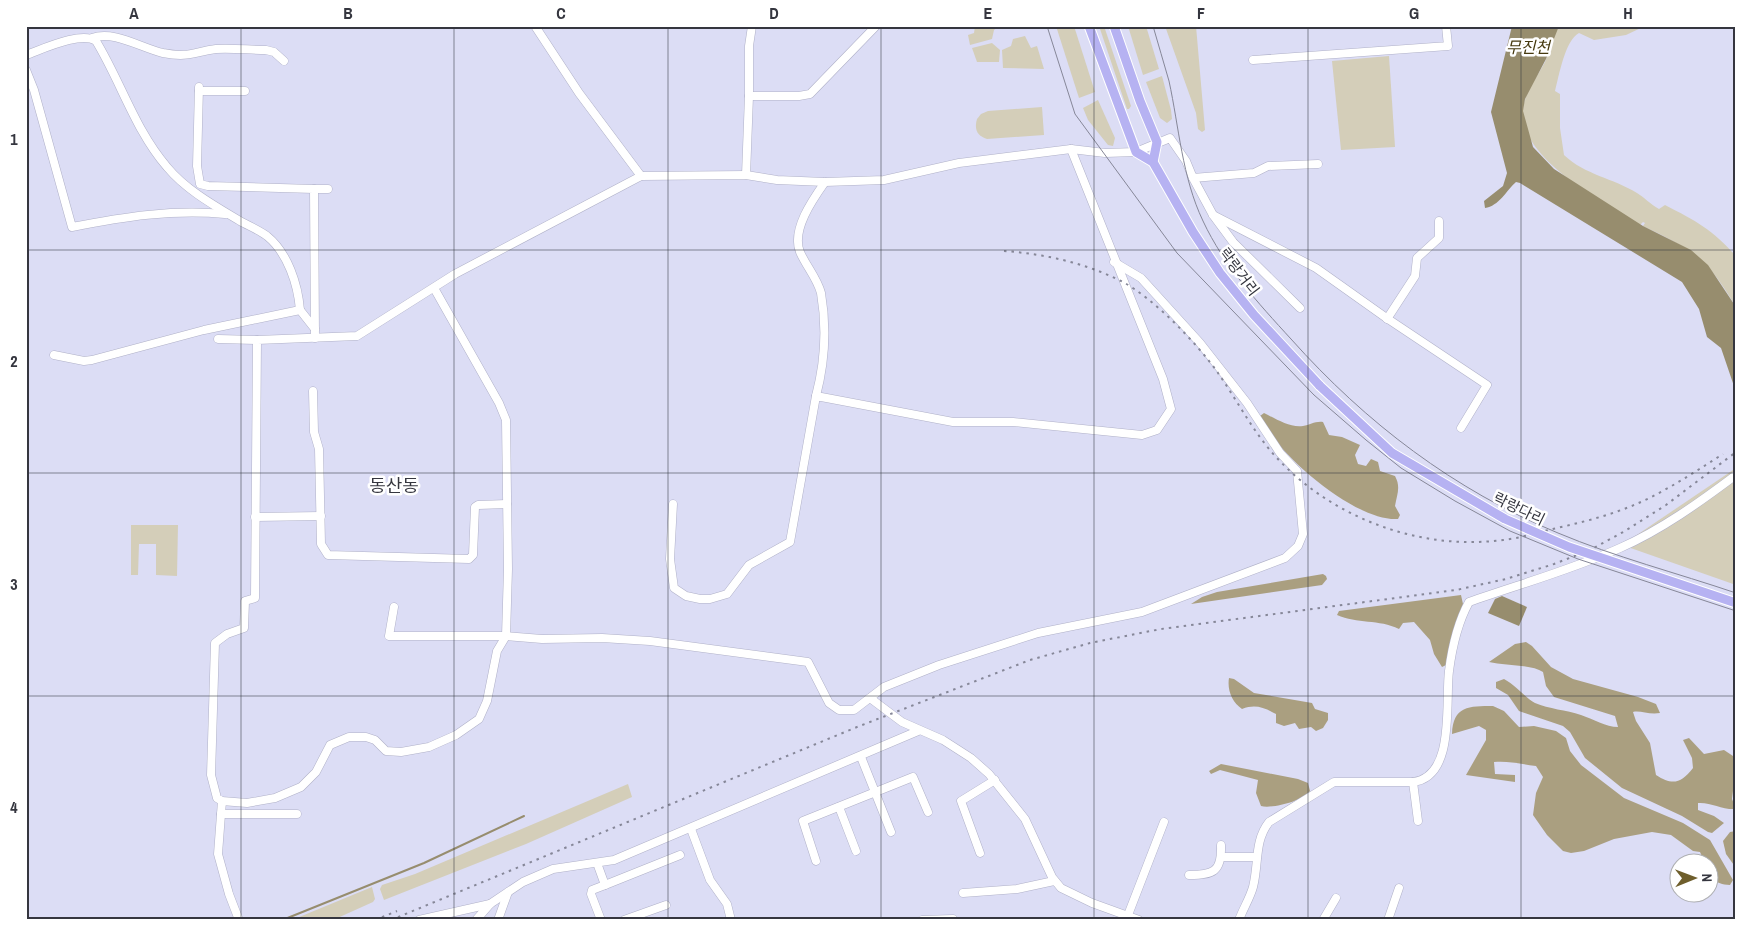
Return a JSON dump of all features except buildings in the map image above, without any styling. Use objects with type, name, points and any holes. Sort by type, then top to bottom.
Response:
[{"type":"main road","points":[[1089,26],[1136,152]]},
{"type":"main road","points":[[1114,26],[1140,101],[1157,142],[1153,162]]},
{"type":"main road","name":"락랑거리","points":[[1136,152],[1153,162],[1193,232],[1220,273],[1260,322],[1320,386]]},
{"type":"main road","name":"락랑다리","points":[[1320,386],[1392,453],[1505,519],[1569,546],[1736,603]]},
{"type":"street","points":[[534,26],[579,93],[641,176]]},
{"type":"street","points":[[746,175],[749,46],[752,26]]},
{"type":"street","points":[[749,96],[799,96],[810,94],[876,26]]},
{"type":"street","points":[[1253,60],[1448,46],[1446,26]]},
{"type":"street","points":[[26,55],[77,38],[112,38],[161,52],[184,56],[215,50],[266,50],[274,52],[284,61]]},
{"type":"street","points":[[92,38],[101,49],[132,112],[167,168],[186,186],[230,215],[267,236],[279,249],[299,290],[300,310],[315,329]]},
{"type":"street","points":[[26,70],[34,90],[72,227],[147,213],[198,212],[230,215]]},
{"type":"street","points":[[245,91],[199,89],[197,166],[200,184],[208,186],[328,189]]},
{"type":"street","points":[[218,339],[257,340],[357,336],[434,288],[641,176],[746,175],[777,180],[825,182],[884,180],[959,163],[1070,149],[1105,153],[1136,152],[1170,138],[1186,161],[1213,215],[1233,242],[1300,308]]},
{"type":"street","points":[[816,396],[953,422],[1012,422],[1142,435],[1157,430],[1171,409],[1163,379],[1114,262],[1070,149]]},
{"type":"street","points":[[1193,178],[1254,173],[1268,166],[1318,164]]},
{"type":"street","points":[[673,504],[670,559],[674,588],[686,596],[710,600],[727,594],[749,565],[790,542],[825,353],[820,292],[799,250],[798,237],[814,197],[825,182]]},
{"type":"street","points":[[314,189],[315,338]]},
{"type":"street","points":[[1213,215],[1316,268],[1487,385],[1461,428]]},
{"type":"street","points":[[1387,318],[1415,276],[1417,258],[1439,238],[1439,221]]},
{"type":"street","points":[[394,607],[389,636],[506,636],[542,639],[602,638],[650,641],[808,662],[829,703],[839,710],[854,710],[884,687],[899,681],[1023,638],[1110,620],[1163,605],[1284,558],[1298,546],[1303,534],[1297,471],[1280,453],[1247,403],[1200,343],[1141,278],[1114,262]]},
{"type":"street","points":[[257,340],[255,598],[245,601],[244,628],[227,634],[215,643],[211,775],[217,798],[222,801],[247,803],[275,798],[301,787],[316,772],[330,745],[349,737],[366,737],[375,740],[386,751],[401,752],[429,747],[456,735],[479,719],[487,701],[497,651],[506,636],[508,568],[506,420],[499,403],[434,288]]},
{"type":"street","points":[[54,355],[84,361],[92,360],[204,330],[300,310]]},
{"type":"street","points":[[313,392],[314,432],[319,449],[321,544],[328,555],[469,559],[473,555],[475,507],[478,505],[507,504]]},
{"type":"street","points":[[1238,920],[1253,887],[1256,857],[1263,830],[1269,822],[1334,782],[1413,782],[1423,781],[1429,777],[1436,767],[1446,737],[1449,670],[1461,616],[1469,602],[1531,582],[1621,548],[1659,527],[1736,475]]},
{"type":"street","points":[[255,517],[321,516]]},
{"type":"street","points":[[870,698],[891,715],[918,731],[943,740],[957,749],[995,780],[1025,819],[1054,881],[1066,892],[1138,920]]},
{"type":"street","points":[[476,920],[490,904],[523,882],[553,869],[614,860],[861,757],[918,731]]},
{"type":"street","points":[[861,757],[891,832]]},
{"type":"street","points":[[816,861],[803,821],[913,776],[928,812]]},
{"type":"street","points":[[980,853],[961,801],[995,780]]},
{"type":"street","points":[[1413,782],[1418,821]]},
{"type":"street","points":[[222,801],[218,854],[229,894],[239,920]]},
{"type":"street","points":[[839,807],[856,851]]},
{"type":"street","points":[[221,814],[297,814]]},
{"type":"street","points":[[1124,916],[1164,822]]},
{"type":"street","points":[[691,828],[710,880],[727,904],[731,920]]},
{"type":"street","points":[[1189,875],[1209,875],[1216,870],[1222,858],[1221,845]]},
{"type":"street","points":[[601,920],[591,894],[592,890],[680,855]]},
{"type":"street","points":[[1222,858],[1256,857]]},
{"type":"street","points":[[597,863],[605,885]]},
{"type":"street","points":[[963,893],[1017,889],[1054,881]]},
{"type":"street","points":[[1388,920],[1399,888]]},
{"type":"street","points":[[498,920],[508,892]]},
{"type":"street","points":[[1324,920],[1336,898]]},
{"type":"street","points":[[419,920],[490,904]]},
{"type":"street","points":[[624,920],[666,905]]},
{"type":"street","points":[[922,920],[953,919]]},
{"type":"shaded area","points":[[975,26],[999,26],[994,30],[992,39],[970,45],[968,35],[974,33]]},
{"type":"shaded area","points":[[1056,26],[1074,26],[1095,92],[1079,98]]},
{"type":"shaded area","points":[[1099,26],[1104,26],[1131,106],[1129,109],[1127,109]]},
{"type":"shaded area","points":[[1128,26],[1146,26],[1159,69],[1143,75]]},
{"type":"shaded area","points":[[1165,26],[1196,26],[1205,130],[1202,132],[1198,129],[1196,113]]},
{"type":"shaded area","points":[[1559,26],[1645,26],[1626,35],[1594,40],[1579,33],[1570,43],[1563,59],[1555,91],[1560,94],[1560,128],[1564,155],[1590,172],[1637,193],[1659,209],[1665,205],[1686,216],[1703,226],[1719,239],[1736,256],[1736,307],[1716,277],[1697,257],[1675,242],[1643,226],[1645,223],[1643,222],[1640,225],[1586,191],[1549,162],[1535,145],[1525,128],[1524,104],[1528,91],[1545,62]]},
{"type":"shaded area","points":[[1025,36],[1031,48],[1037,46],[1044,69],[1003,68],[1002,50],[1011,46],[1013,39]]},
{"type":"shaded area","points":[[992,43],[1000,50],[999,62],[977,62],[972,48]]},
{"type":"shaded area","points":[[1389,56],[1395,147],[1341,150],[1332,61]]},
{"type":"shaded area","points":[[1162,76],[1172,119],[1167,123],[1160,118],[1146,82]]},
{"type":"shaded area","points":[[1098,100],[1115,138],[1113,146],[1108,145],[1088,120],[1083,108]]},
{"type":"shaded area","points":[[1042,107],[1044,135],[987,139],[977,132],[977,119],[981,114],[988,111]]},
{"type":"shaded area","points":[[1264,413],[1293,426],[1323,422],[1329,435],[1342,437],[1360,445],[1355,455],[1358,464],[1366,466],[1371,459],[1378,462],[1380,471],[1395,476],[1398,487],[1395,506],[1400,515],[1398,519],[1381,517],[1361,510],[1319,483],[1282,449],[1260,416]]},
{"type":"shaded area","points":[[1736,468],[1736,585],[1622,545]]},
{"type":"shaded area","points":[[131,525],[178,525],[177,576],[156,575],[156,544],[139,544],[138,575],[131,575]]},
{"type":"shaded area","points":[[1323,574],[1327,579],[1322,585],[1191,604],[1202,597],[1217,592]]},
{"type":"shaded area","points":[[1461,595],[1463,604],[1446,665],[1442,667],[1434,654],[1430,640],[1414,622],[1403,623],[1399,629],[1384,624],[1352,620],[1337,615],[1339,611]]},
{"type":"shaded area","points":[[1526,642],[1551,667],[1573,679],[1638,697],[1656,704],[1660,713],[1633,712],[1636,721],[1650,743],[1656,775],[1672,782],[1685,777],[1693,768],[1692,758],[1683,740],[1689,738],[1704,754],[1724,750],[1736,758],[1736,792],[1733,791],[1732,799],[1736,809],[1698,803],[1698,810],[1714,816],[1724,823],[1712,833],[1708,832],[1682,816],[1622,788],[1585,758],[1570,732],[1563,726],[1519,711],[1508,695],[1496,688],[1496,682],[1504,679],[1531,701],[1540,705],[1575,713],[1613,727],[1618,727],[1615,716],[1554,697],[1546,686],[1543,672],[1538,669],[1489,662],[1515,644]]},
{"type":"shaded area","points":[[1229,678],[1234,679],[1254,693],[1312,703],[1315,709],[1328,713],[1328,720],[1323,728],[1316,731],[1311,727],[1299,729],[1295,723],[1284,726],[1276,723],[1276,714],[1263,708],[1251,707],[1242,709],[1235,703],[1231,695]]},
{"type":"shaded area","points":[[1493,706],[1504,711],[1519,727],[1534,726],[1556,731],[1566,738],[1570,751],[1581,765],[1624,798],[1683,823],[1710,840],[1718,854],[1701,854],[1700,852],[1693,851],[1671,835],[1652,832],[1614,839],[1584,851],[1571,853],[1563,851],[1547,835],[1533,815],[1536,793],[1543,777],[1536,766],[1511,762],[1494,762],[1495,774],[1515,775],[1515,782],[1466,775],[1486,740],[1486,730],[1479,726],[1452,734],[1453,725],[1459,713],[1470,707]]},
{"type":"shaded area","points":[[1221,764],[1298,779],[1308,783],[1310,791],[1301,798],[1287,803],[1266,807],[1261,806],[1256,793],[1258,780],[1220,770],[1211,774],[1209,771]]},
{"type":"shaded area","points":[[628,784],[632,797],[526,844],[384,900],[380,889],[382,885],[415,874]]},
{"type":"shaded area","points":[[1736,831],[1736,868],[1726,854],[1723,841],[1730,832]]},
{"type":"shaded area","points":[[1720,857],[1733,880],[1730,885],[1720,883]]},
{"type":"shaded area","points":[[372,887],[375,899],[373,902],[333,920],[292,920]]},
{"type":"water","name":"무진천","points":[[1512,26],[1559,26],[1546,59],[1525,99],[1523,111],[1533,147],[1554,169],[1643,226],[1691,250],[1708,265],[1736,307],[1736,392],[1721,348],[1707,337],[1699,309],[1682,282],[1520,183],[1516,182],[1498,201],[1485,208],[1484,201],[1503,186],[1507,173],[1491,112]]},
{"type":"water","points":[[1502,596],[1527,607],[1519,626],[1488,613],[1495,599]]},
{"type":"waterway","points":[[285,919],[424,863],[524,816]]},
{"type":"tram line","points":[[1047,26],[1075,114],[1177,253],[1314,395],[1366,440],[1401,468],[1455,501],[1510,531],[1578,559],[1736,611]]},
{"type":"tram line","points":[[1153,26],[1169,81],[1190,187],[1211,238],[1231,269],[1266,312],[1320,370],[1381,426],[1414,451],[1448,475],[1520,516],[1580,542],[1736,593]]},
{"type":"railway","points":[[1004,251],[1035,254],[1065,260],[1109,275],[1148,299],[1199,349],[1218,373],[1268,447],[1298,479],[1323,497],[1351,513],[1379,526],[1409,535],[1440,540],[1472,542],[1503,540],[1583,522],[1645,500],[1674,485],[1723,454]]},
{"type":"railway","points":[[391,920],[857,727],[1030,660],[1090,643],[1161,629],[1456,590],[1506,579],[1554,564],[1590,550],[1625,531],[1666,505],[1736,452]]},
{"type":"railway","points":[[375,920],[397,911]]},
{"type":"district","name":"동산동","points":[[394,486]]}]
